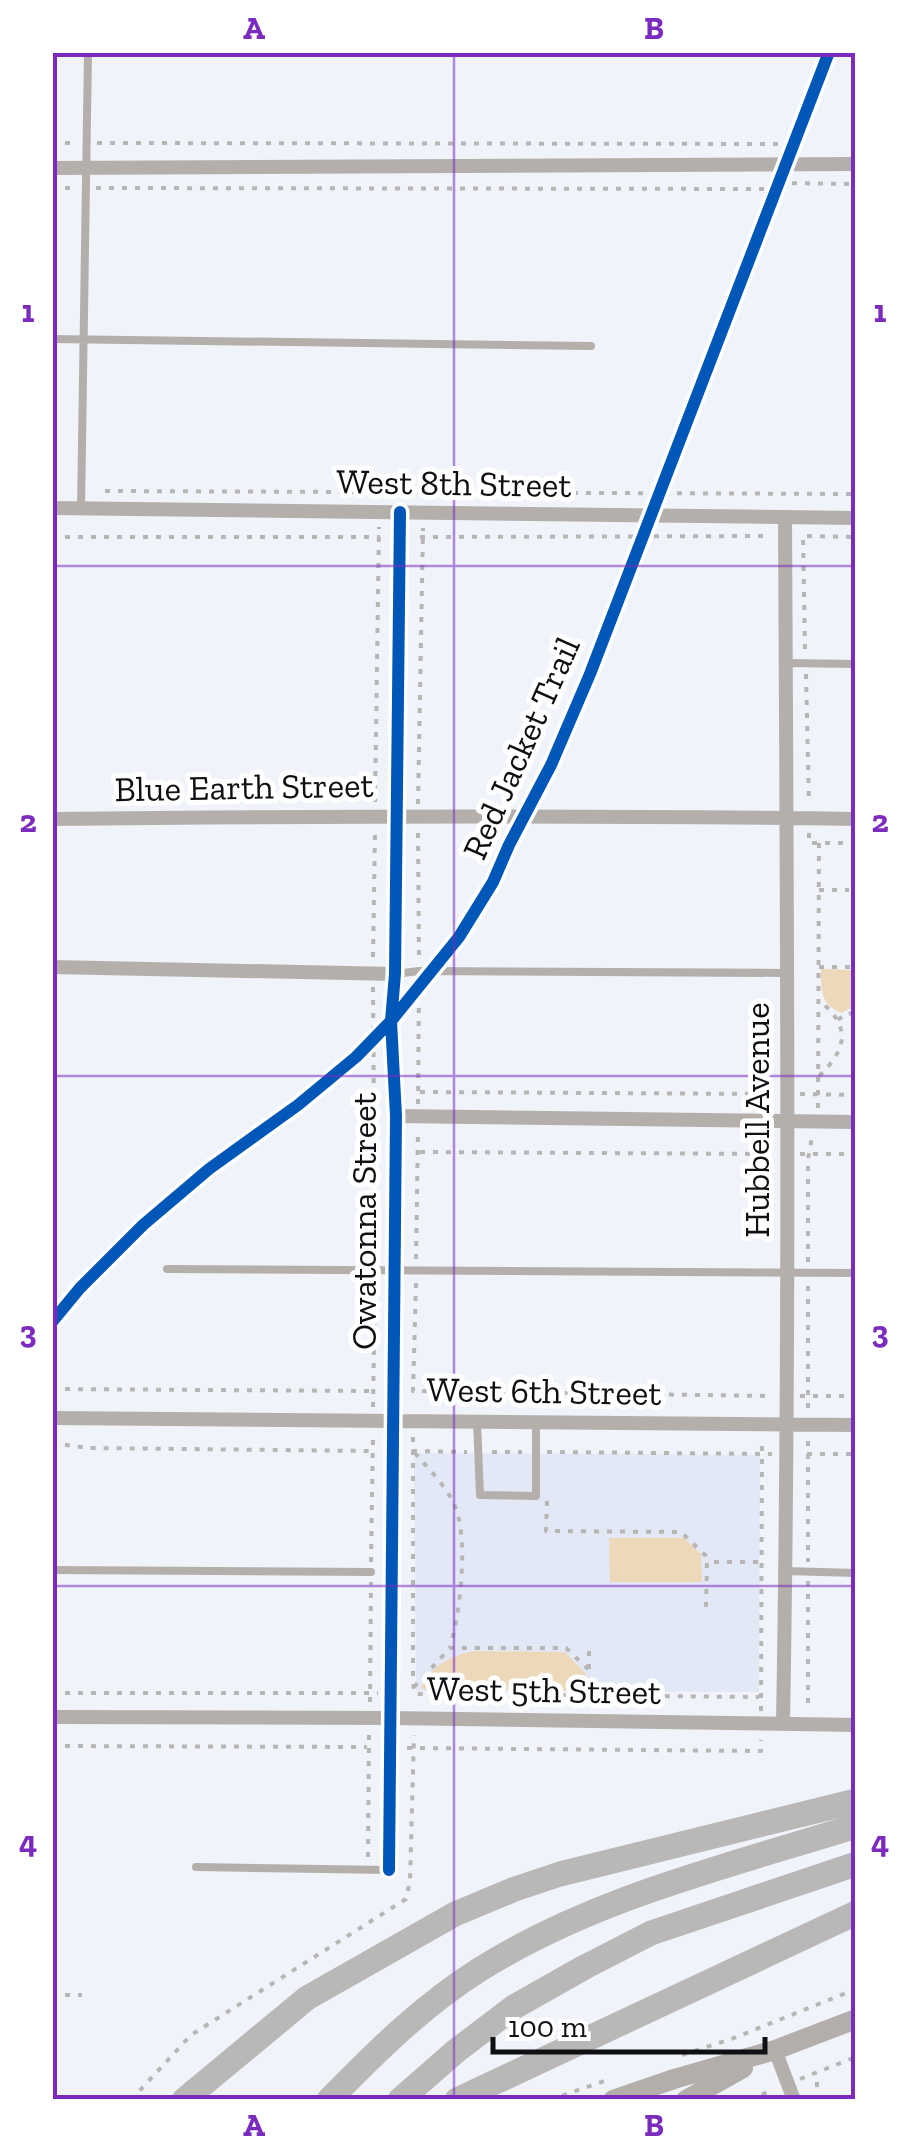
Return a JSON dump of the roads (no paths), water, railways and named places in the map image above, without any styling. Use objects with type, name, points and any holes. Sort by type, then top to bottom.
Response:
[{"type":"highway","points":[[184,2100],[307,1998],[456,1914],[560,1874],[856,1800]]},
{"type":"highway","points":[[329,2100],[423,2010],[480,1970],[546,1933],[622,1900],[856,1826]]},
{"type":"highway","points":[[400,2100],[456,2050],[514,2007],[651,1932],[856,1864]]},
{"type":"highway","points":[[456,2100],[856,1913]]},
{"type":"main road","points":[[609,2090],[674,2079],[775,2050],[856,2019]]},
{"type":"main road","points":[[686,2100],[775,2050]]},
{"type":"street","points":[[52,168],[856,164]]},
{"type":"street","name":"West 8th Street","points":[[52,508],[856,518]]},
{"type":"street","name":"Owatonna Street","points":[[389,1870],[396,1116],[391,1021],[395,974],[400,512]]},
{"type":"street","name":"Hubbell Avenue","points":[[783,1724],[787,1424],[786,517]]},
{"type":"street","name":"Blue Earth Street","points":[[52,819],[856,819]]},
{"type":"street","points":[[52,967],[395,974]]},
{"type":"street","points":[[396,1116],[856,1122]]},
{"type":"street","name":"West 6th Street","points":[[52,1418],[856,1425]]},
{"type":"street","name":"West 5th Street","points":[[52,1717],[856,1725]]},
{"type":"street","points":[[775,2050],[794,2100]]},
{"type":"lane","points":[[81,509],[88,52]]},
{"type":"lane","points":[[52,339],[591,346]]},
{"type":"lane","points":[[787,663],[856,664]]},
{"type":"lane","points":[[395,974],[787,973]]},
{"type":"lane","points":[[167,1269],[856,1273]]},
{"type":"lane","points":[[477,1421],[480,1495],[536,1496],[536,1421]]},
{"type":"lane","points":[[52,1570],[371,1572]]},
{"type":"lane","points":[[785,1571],[856,1573]]},
{"type":"lane","points":[[196,1867],[389,1870]]}]
